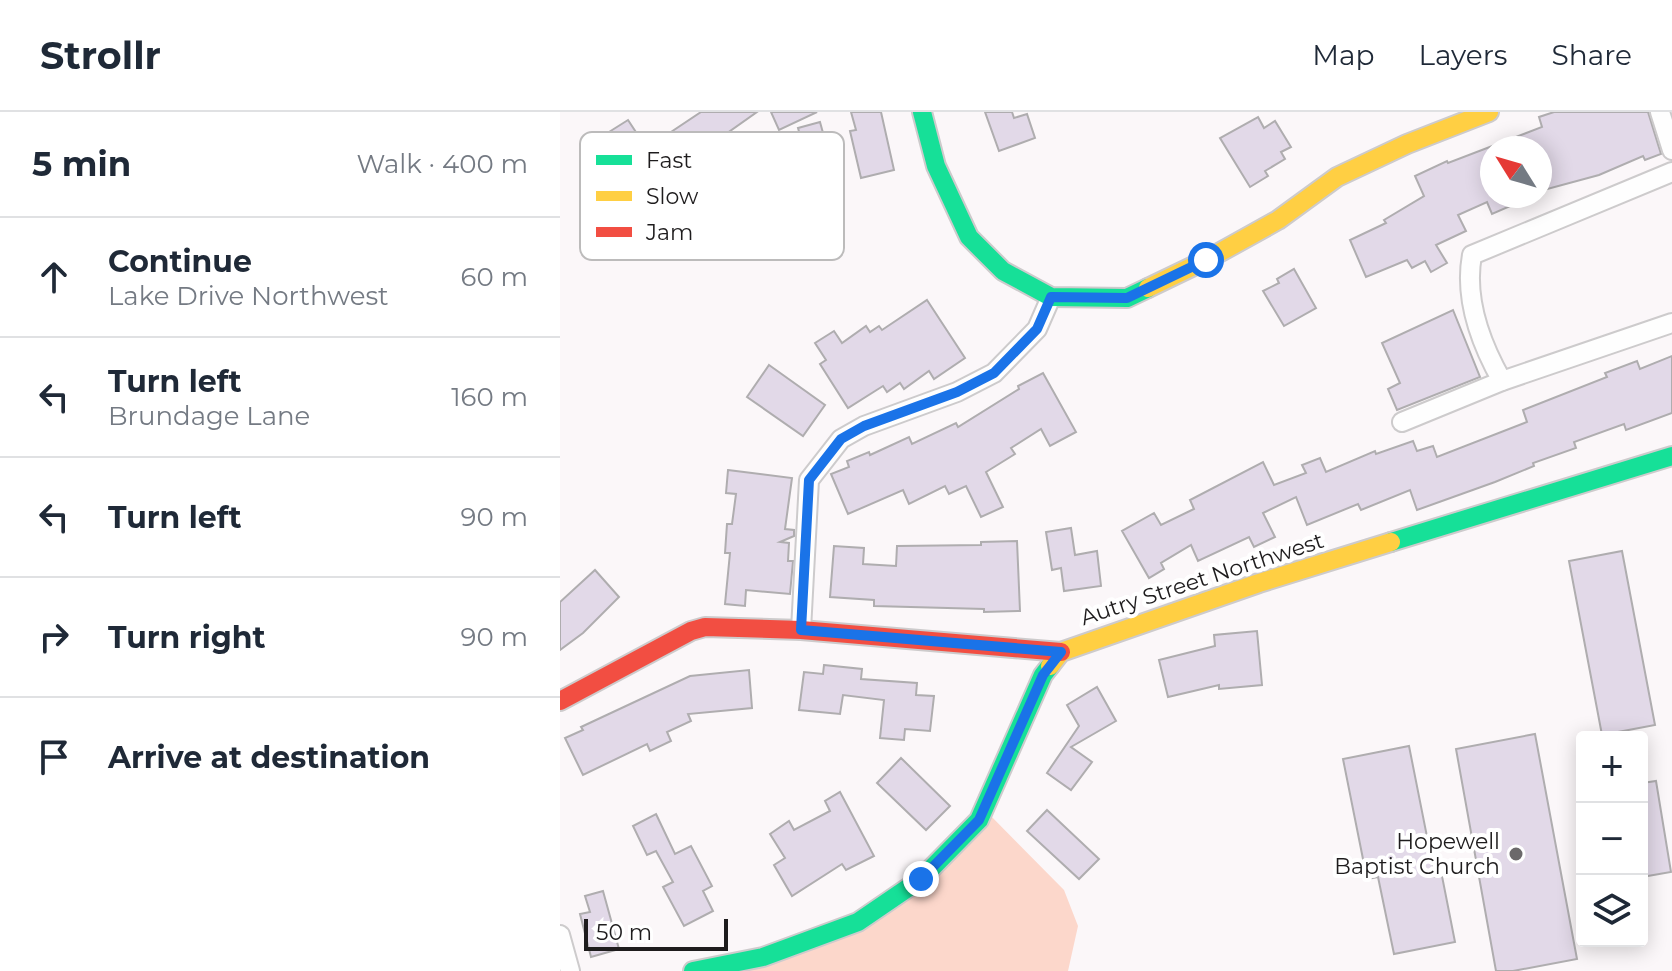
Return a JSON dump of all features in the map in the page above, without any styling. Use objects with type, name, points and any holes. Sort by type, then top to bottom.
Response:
[{"type":"street","points":[[922,112],[936,166],[969,237],[1003,271],[1051,297],[1082,298],[1127,298],[1206,260],[1278,220],[1337,177],[1407,144],[1489,112]]},
{"type":"street","points":[[1660,112],[1672,150]]},
{"type":"street","points":[[1502,381],[1490,360],[1475,315],[1469,272],[1472,255],[1672,172]]},
{"type":"street","points":[[801,630],[809,480],[841,439],[852,432],[957,392],[994,373],[1037,329],[1051,297]]},
{"type":"street","points":[[1402,422],[1502,381],[1672,323]]},
{"type":"street","name":"Autry Street Northwest","points":[[693,971],[763,957],[858,922],[921,879],[979,820],[1043,675],[1061,652],[1259,583],[1672,456]]},
{"type":"street","points":[[560,701],[678,637],[705,627],[801,630],[1061,652]]},
{"type":"street","points":[[560,935],[570,971]]},
{"type":"shaded area","points":[[985,810],[1064,890],[1078,926],[1068,971],[704,971],[858,922]]},
{"type":"building","points":[[701,112],[757,112],[729,132],[671,132]]},
{"type":"building","points":[[771,112],[817,112],[779,130]]},
{"type":"building","points":[[851,112],[881,112],[894,170],[861,178],[850,131],[856,130]]},
{"type":"building","points":[[985,112],[1012,112],[1014,118],[1027,114],[1035,138],[999,151]]},
{"type":"building","points":[[1554,112],[1648,112],[1661,154],[1645,160],[1643,156],[1599,175],[1552,188],[1552,136],[1518,136],[1542,127],[1539,117]]},
{"type":"building","points":[[1258,117],[1264,128],[1275,121],[1291,147],[1281,152],[1285,159],[1265,171],[1268,176],[1250,187],[1220,138]]},
{"type":"building","points":[[628,120],[636,132],[609,132]]},
{"type":"building","points":[[820,122],[823,132],[799,132],[798,128]]},
{"type":"building","points":[[1480,151],[1480,205],[1458,215],[1466,231],[1436,245],[1447,263],[1431,272],[1425,261],[1412,268],[1407,260],[1366,277],[1350,240],[1386,223],[1384,220],[1424,196],[1415,176]]},
{"type":"building","points":[[1490,208],[1506,208],[1492,214]]},
{"type":"building","points":[[1294,269],[1316,308],[1284,326],[1263,291],[1279,283],[1277,279]]},
{"type":"building","points":[[927,300],[965,358],[934,379],[929,371],[904,389],[900,383],[887,392],[883,386],[848,408],[820,364],[826,360],[815,343],[834,331],[842,343],[866,326],[870,332],[879,326],[882,330]]},
{"type":"building","points":[[1453,310],[1480,377],[1397,410],[1388,389],[1400,383],[1382,343]]},
{"type":"building","points":[[1672,356],[1672,413],[1626,430],[1624,424],[1574,442],[1576,448],[1417,510],[1410,490],[1361,510],[1358,504],[1307,525],[1296,497],[1263,513],[1275,537],[1254,547],[1249,537],[1198,561],[1191,545],[1161,563],[1164,569],[1149,578],[1122,531],[1154,513],[1161,525],[1194,509],[1190,500],[1263,462],[1274,485],[1306,473],[1302,465],[1320,458],[1326,472],[1375,451],[1376,454],[1413,441],[1417,451],[1433,446],[1437,457],[1527,422],[1523,410],[1607,377],[1605,373],[1637,361],[1640,369]]},
{"type":"building","points":[[769,365],[825,405],[803,436],[747,397]]},
{"type":"building","points":[[1043,373],[1076,432],[1050,446],[1041,429],[1011,448],[1015,454],[986,472],[1003,507],[981,517],[966,486],[949,494],[945,486],[909,504],[903,490],[848,514],[831,474],[849,467],[847,461],[869,452],[870,455],[909,437],[912,444],[956,423],[958,427],[1019,389],[1018,386]]},
{"type":"building","points":[[728,470],[792,478],[785,529],[794,530],[794,536],[780,542],[789,543],[788,561],[793,561],[790,594],[746,590],[745,606],[725,604],[730,553],[725,553],[727,524],[732,524],[736,494],[726,493]]},
{"type":"building","points":[[1071,528],[1075,555],[1097,551],[1101,586],[1064,591],[1061,568],[1052,570],[1046,532]]},
{"type":"building","points":[[1017,541],[1020,611],[874,606],[874,600],[830,597],[834,546],[864,548],[863,564],[896,566],[897,546],[981,545],[981,542]]},
{"type":"building","points":[[1622,551],[1655,725],[1623,731],[1601,731],[1569,561]]},
{"type":"building","points":[[595,570],[619,597],[583,633],[560,650],[560,602]]},
{"type":"building","points":[[1257,631],[1262,685],[1219,689],[1219,685],[1168,697],[1159,660],[1215,646],[1214,635]]},
{"type":"building","points":[[824,665],[862,669],[861,679],[917,683],[916,695],[934,696],[930,731],[905,729],[904,740],[880,738],[884,700],[843,695],[840,714],[799,710],[804,672],[823,674]]},
{"type":"building","points":[[749,670],[752,708],[688,714],[691,721],[667,732],[671,741],[650,751],[647,744],[583,775],[565,738],[583,730],[581,727],[690,676]]},
{"type":"building","points":[[1097,687],[1116,721],[1071,747],[1092,762],[1071,790],[1047,773],[1079,726],[1067,705]]},
{"type":"building","name":"Hopewell Baptist Church","points":[[1535,734],[1577,959],[1513,971],[1496,971],[1456,749]]},
{"type":"building","points":[[1409,746],[1435,877],[1442,876],[1455,942],[1394,954],[1378,877],[1367,879],[1343,759]]},
{"type":"building","points":[[901,758],[950,806],[926,830],[877,783]]},
{"type":"building","points":[[1656,781],[1671,872],[1648,876],[1648,803],[1648,782]]},
{"type":"building","points":[[840,792],[874,856],[846,870],[842,864],[792,896],[774,865],[785,858],[770,834],[789,821],[794,830],[830,811],[825,801]]},
{"type":"building","points":[[1047,810],[1099,859],[1079,879],[1027,831]]},
{"type":"building","points":[[656,814],[675,854],[691,846],[712,886],[703,891],[713,911],[684,926],[663,887],[673,882],[656,851],[647,855],[633,826]]},
{"type":"building","points":[[603,891],[619,949],[591,957],[580,914],[590,912],[585,896]]},
{"type":"traffic: fast","points":[[922,112],[936,166],[969,237],[1003,271],[1051,297],[1127,298],[1148,288]]},
{"type":"traffic: fast","points":[[1391,542],[1672,456]]},
{"type":"traffic: fast","points":[[693,971],[763,957],[858,922],[921,879],[979,820],[1043,675],[1050,666]]},
{"type":"traffic: slow","points":[[1148,288],[1278,220],[1337,177],[1407,144],[1489,112]]},
{"type":"traffic: slow","points":[[1050,666],[1061,652],[1259,583],[1391,542]]},
{"type":"traffic: jam","points":[[560,701],[691,631],[705,627],[801,630],[1061,652]]},
{"type":"place","name":"Hopewell Baptist Church","points":[[1516,854]]},
{"type":"route","points":[[921,879],[979,820],[1022,718],[1043,675],[1061,652],[801,630],[809,480],[841,439],[864,426],[957,392],[994,373],[1037,329],[1051,297],[1127,298],[1206,260]]}]
